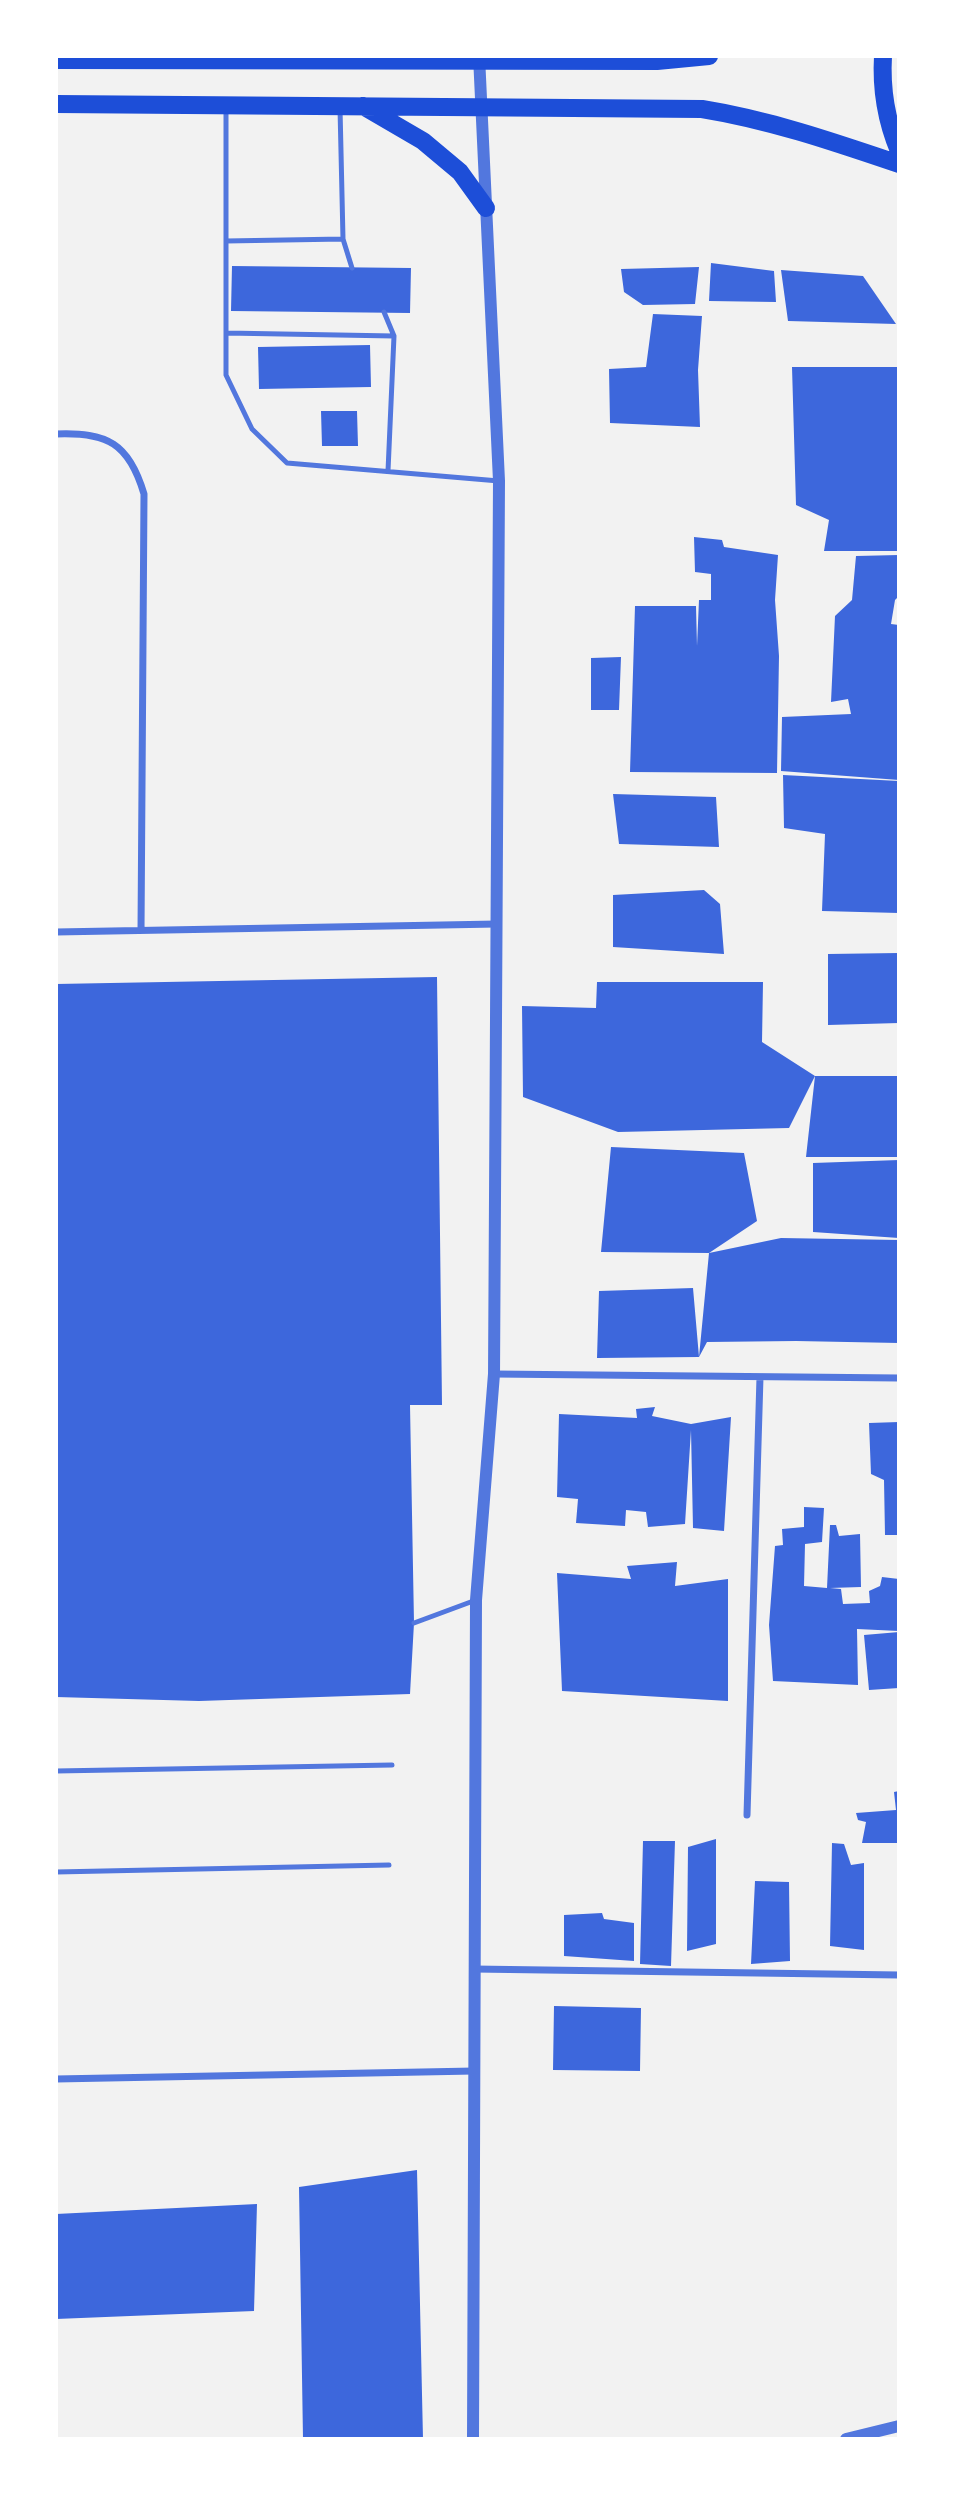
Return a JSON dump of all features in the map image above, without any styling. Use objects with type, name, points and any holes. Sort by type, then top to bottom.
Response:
[{"type":"main road","points":[[56,60],[479,58],[657,61],[709,56]]},
{"type":"main road","points":[[883,56],[881,83],[889,125],[899,151]]},
{"type":"main road","points":[[56,104],[702,109],[748,117],[800,131],[899,163]]},
{"type":"main road","points":[[363,106],[423,141],[460,172],[486,208]]},
{"type":"street","points":[[473,2439],[476,1600],[494,1374],[499,481],[479,58]]},
{"type":"street","points":[[56,434],[84,433],[105,439],[122,450],[136,468],[144,494],[141,930]]},
{"type":"street","points":[[56,932],[497,924]]},
{"type":"street","points":[[494,1374],[899,1378]]},
{"type":"street","points":[[747,1815],[760,1377]]},
{"type":"street","points":[[474,1969],[899,1975]]},
{"type":"street","points":[[56,2079],[474,2071]]},
{"type":"street","points":[[846,2439],[899,2426]]},
{"type":"lane","points":[[226,104],[226,375],[252,429],[287,463],[499,481]]},
{"type":"lane","points":[[340,105],[343,239],[352,268]]},
{"type":"lane","points":[[226,241],[343,239]]},
{"type":"lane","points":[[384,312],[394,336],[388,471]]},
{"type":"lane","points":[[226,333],[394,336]]},
{"type":"lane","points":[[414,1623],[476,1600]]},
{"type":"lane","points":[[56,1771],[393,1765]]},
{"type":"lane","points":[[56,1872],[389,1865]]},
{"type":"building","points":[[711,263],[774,271],[776,302],[709,301]]},
{"type":"building","points":[[232,266],[411,268],[410,313],[231,311]]},
{"type":"building","points":[[699,267],[695,304],[643,305],[624,292],[621,269]]},
{"type":"building","points":[[781,270],[863,276],[896,324],[788,321]]},
{"type":"building","points":[[653,314],[702,316],[698,370],[700,427],[610,423],[609,369],[646,367]]},
{"type":"building","points":[[370,345],[371,387],[259,389],[258,347]]},
{"type":"building","points":[[792,367],[899,367],[899,551],[824,551],[829,520],[796,505]]},
{"type":"building","points":[[321,411],[357,411],[358,446],[322,446]]},
{"type":"building","points":[[694,537],[722,540],[724,547],[778,555],[775,600],[779,656],[777,773],[630,772],[635,606],[696,606],[697,646],[699,600],[711,600],[711,574],[695,572]]},
{"type":"building","points":[[899,555],[899,596],[895,600],[891,624],[899,625],[899,780],[781,771],[782,717],[851,714],[848,699],[831,702],[835,616],[852,600],[856,556]]},
{"type":"building","points":[[621,657],[619,710],[591,710],[591,658]]},
{"type":"building","points":[[783,775],[899,781],[899,913],[822,911],[825,834],[784,828]]},
{"type":"building","points":[[613,794],[716,797],[719,847],[619,844]]},
{"type":"building","points":[[704,890],[720,904],[724,954],[613,947],[613,895]]},
{"type":"building","points":[[899,953],[899,1023],[828,1025],[828,954]]},
{"type":"building","points":[[437,977],[442,1405],[410,1405],[414,1623],[410,1694],[199,1701],[56,1697],[56,984]]},
{"type":"building","points":[[597,982],[763,982],[762,1042],[815,1076],[789,1128],[618,1132],[523,1097],[522,1006],[596,1008]]},
{"type":"building","points":[[815,1076],[899,1076],[899,1157],[806,1157]]},
{"type":"building","points":[[611,1147],[744,1153],[757,1221],[709,1253],[601,1252]]},
{"type":"building","points":[[899,1160],[899,1238],[813,1232],[813,1163]]},
{"type":"building","points":[[781,1238],[899,1240],[899,1343],[707,1342],[699,1357],[709,1253]]},
{"type":"building","points":[[693,1288],[699,1357],[597,1358],[599,1291]]},
{"type":"building","points":[[655,1407],[652,1416],[691,1424],[731,1417],[724,1531],[693,1528],[691,1430],[685,1524],[648,1527],[646,1512],[626,1510],[625,1526],[576,1523],[578,1499],[557,1497],[559,1414],[637,1418],[636,1409]]},
{"type":"building","points":[[899,1422],[899,1535],[885,1535],[884,1480],[871,1474],[869,1423]]},
{"type":"building","points":[[804,1507],[824,1508],[822,1542],[805,1544],[804,1586],[827,1588],[830,1525],[836,1525],[839,1536],[860,1534],[861,1587],[830,1588],[841,1589],[843,1604],[870,1603],[869,1591],[880,1586],[882,1577],[899,1579],[899,1631],[857,1629],[858,1685],[773,1681],[769,1625],[775,1546],[783,1545],[782,1529],[804,1527]]},
{"type":"building","points":[[677,1562],[675,1586],[728,1579],[728,1701],[562,1691],[557,1573],[631,1579],[627,1566]]},
{"type":"building","points":[[899,1632],[899,1688],[869,1690],[864,1635]]},
{"type":"building","points":[[899,1791],[899,1843],[862,1843],[866,1822],[858,1820],[856,1813],[896,1810],[894,1792]]},
{"type":"building","points":[[716,1839],[716,1944],[687,1951],[688,1847]]},
{"type":"building","points":[[643,1841],[675,1841],[671,1966],[640,1964]]},
{"type":"building","points":[[832,1843],[844,1844],[851,1865],[864,1863],[864,1950],[830,1946]]},
{"type":"building","points":[[755,1881],[789,1882],[790,1961],[751,1964]]},
{"type":"building","points":[[602,1913],[604,1919],[634,1923],[634,1961],[564,1956],[564,1915]]},
{"type":"building","points":[[554,2006],[641,2008],[640,2071],[553,2070]]},
{"type":"building","points":[[417,2170],[423,2439],[303,2439],[299,2187]]},
{"type":"building","points":[[257,2204],[254,2311],[56,2319],[56,2214]]}]
